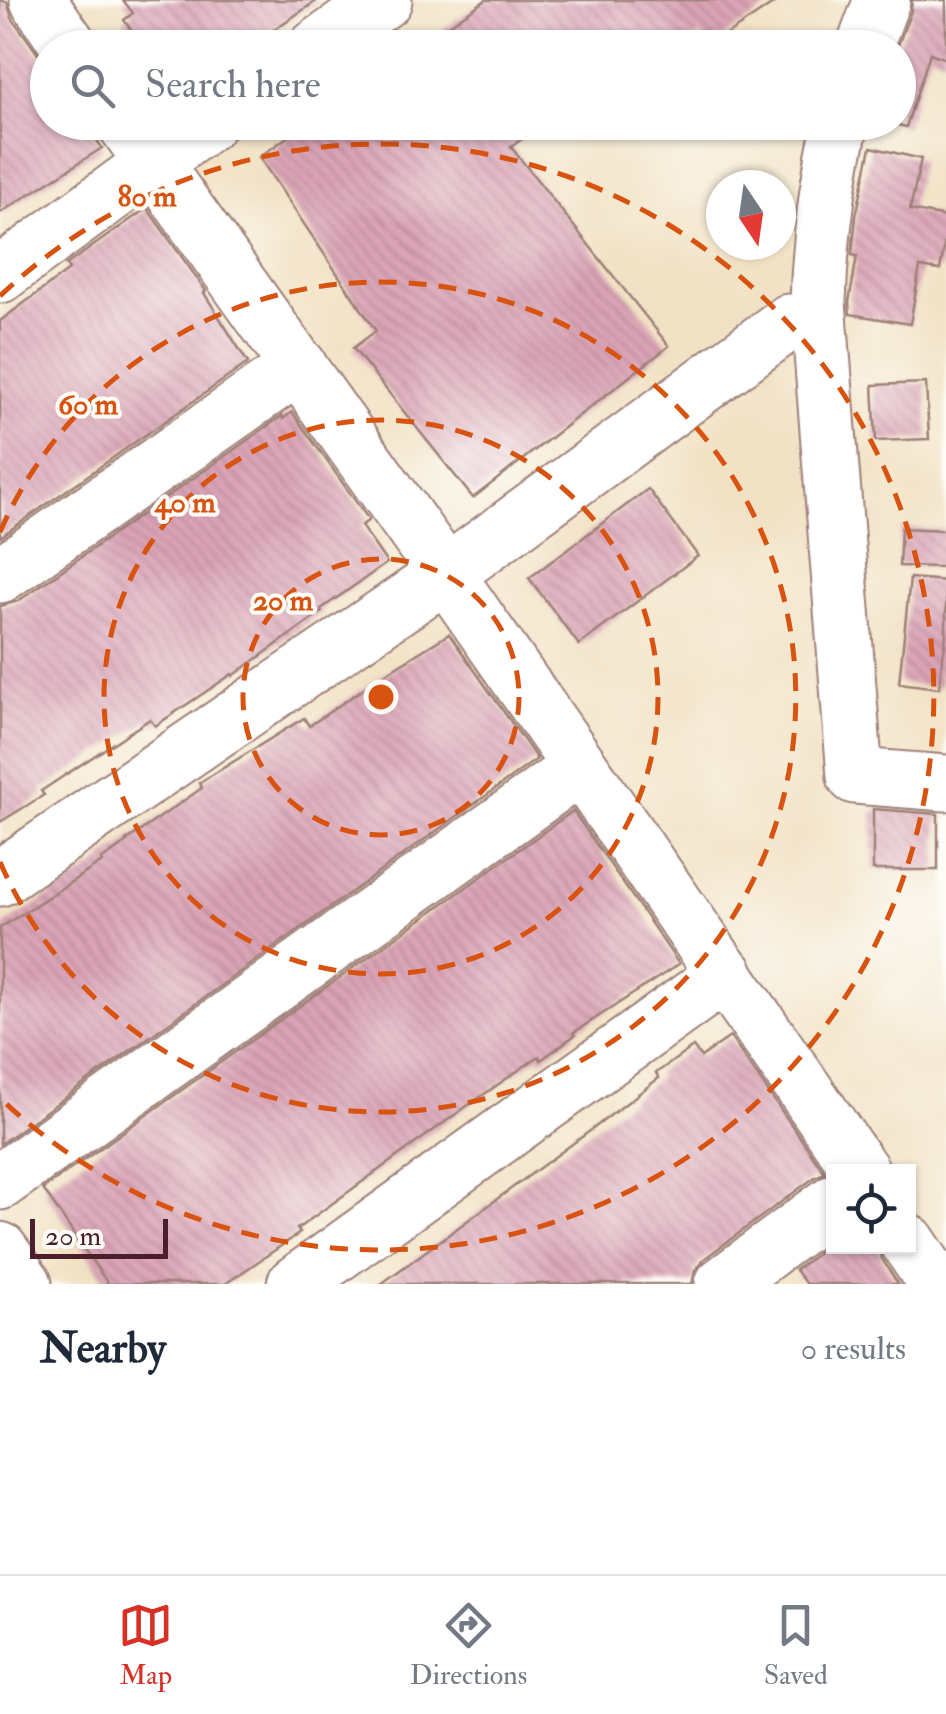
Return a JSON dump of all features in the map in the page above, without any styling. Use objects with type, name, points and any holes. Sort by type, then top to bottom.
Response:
[{"type":"street","points":[[38,0],[59,30]]},
{"type":"street","points":[[342,30],[384,0]]},
{"type":"street","points":[[871,30],[882,0]]},
{"type":"street","points":[[837,140],[822,226],[818,302],[855,776],[946,784]]},
{"type":"street","points":[[0,275],[138,142],[446,574],[857,1164]]},
{"type":"street","points":[[0,878],[446,574],[789,322]]},
{"type":"street","points":[[0,575],[299,366]]},
{"type":"street","points":[[0,1182],[580,767]]},
{"type":"street","points":[[295,1284],[726,974]]},
{"type":"street","points":[[723,1284],[826,1208]]},
{"type":"street","points":[[0,1250],[24,1284]]},
{"type":"street","points":[[916,1254],[936,1284]]},
{"type":"building","points":[[0,0],[7,2],[12,18],[30,43],[30,140],[97,140],[102,148],[0,213]]},
{"type":"building","points":[[123,0],[318,0],[273,30],[131,30],[124,20],[133,13]]},
{"type":"building","points":[[486,0],[779,0],[734,30],[442,30]]},
{"type":"building","points":[[912,0],[946,0],[946,59],[930,53],[916,96],[916,30],[904,30]]},
{"type":"building","points":[[283,140],[520,140],[511,147],[669,346],[473,498],[353,348],[376,331],[259,157]]},
{"type":"building","points":[[871,147],[921,159],[910,210],[946,217],[940,270],[920,267],[910,324],[850,314],[857,256],[852,255],[856,216]]},
{"type":"building","points":[[147,208],[206,291],[248,363],[0,537],[0,321],[69,270],[66,265]]},
{"type":"building","points":[[926,383],[929,439],[876,441],[873,385]]},
{"type":"building","points":[[292,412],[369,520],[361,526],[387,563],[233,676],[155,726],[150,719],[0,822],[0,606],[18,601]]},
{"type":"building","points":[[648,489],[698,556],[579,645],[529,578]]},
{"type":"building","points":[[901,528],[945,530],[943,567],[899,566]]},
{"type":"building","points":[[910,578],[946,581],[946,634],[939,688],[899,683]]},
{"type":"building","points":[[449,634],[537,759],[0,1144],[0,928],[102,862],[202,788],[199,783],[304,718],[309,726]]},
{"type":"building","points":[[873,809],[938,814],[938,870],[873,870]]},
{"type":"building","points":[[573,811],[679,964],[463,1109],[297,1229],[300,1233],[225,1284],[108,1284],[43,1189]]},
{"type":"building","points":[[730,1037],[825,1173],[704,1259],[692,1284],[381,1284],[594,1128],[659,1078],[656,1073],[693,1047],[701,1057]]},
{"type":"building","points":[[826,1247],[826,1254],[880,1254],[898,1284],[806,1284],[795,1270]]}]
